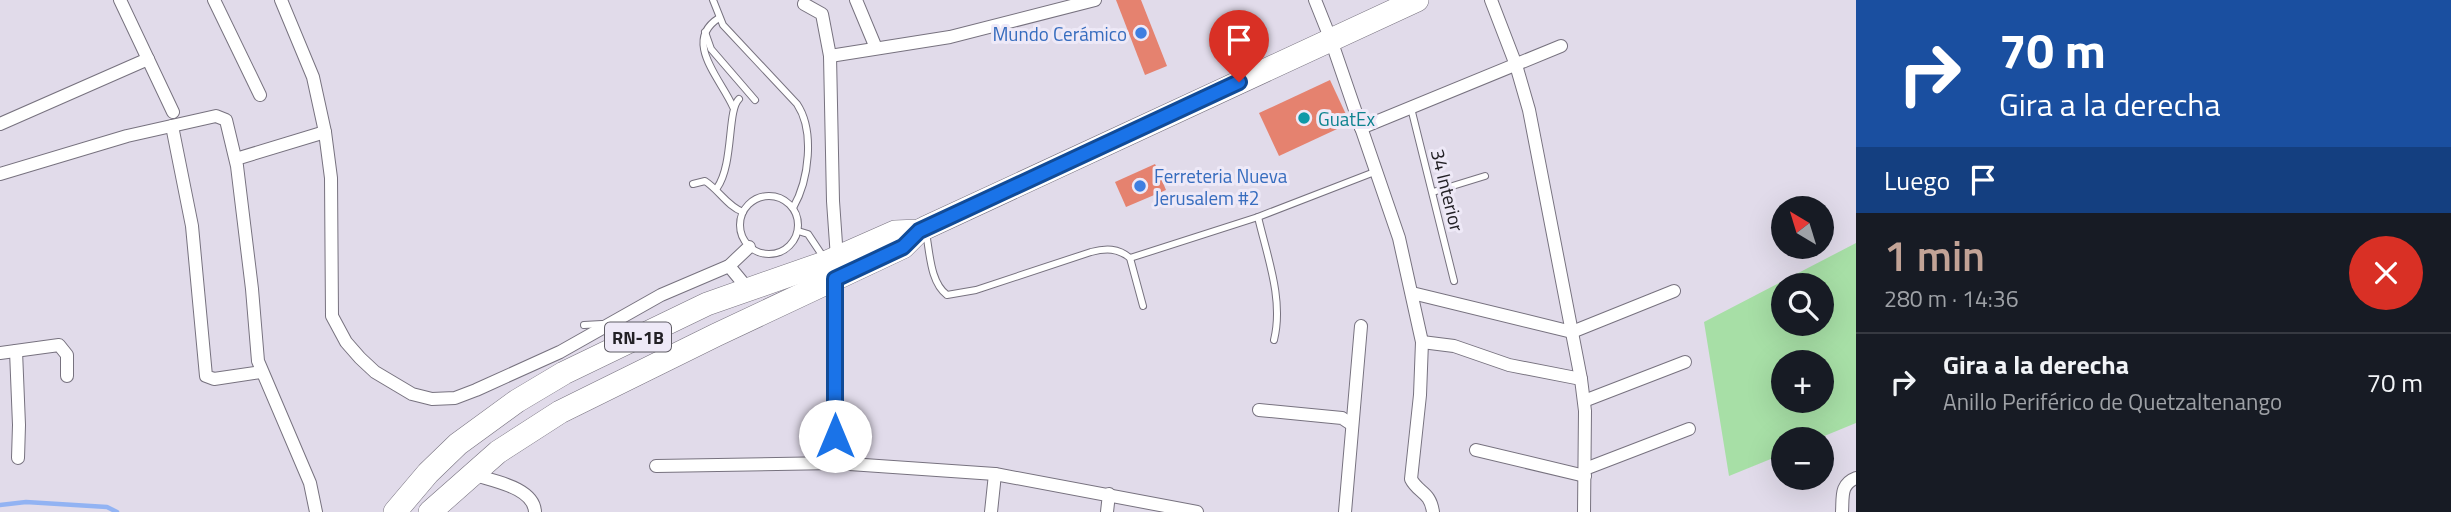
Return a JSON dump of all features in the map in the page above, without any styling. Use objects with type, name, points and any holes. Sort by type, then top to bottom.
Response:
[{"type":"highway","name":"RN-1B","points":[[430,512],[472,474],[527,432],[560,412],[716,335],[895,232],[922,229],[1417,0]]},
{"type":"highway","name":"RN-1B","points":[[395,512],[442,458],[473,432],[564,373],[679,317],[748,289],[833,266]]},
{"type":"street","points":[[120,0],[173,112]]},
{"type":"street","points":[[214,0],[260,95]]},
{"type":"street","points":[[281,0],[313,77],[325,132],[331,177],[332,316],[353,350],[375,372],[393,384],[412,394],[432,399],[455,398],[560,352],[661,295],[729,266],[750,247]]},
{"type":"street","points":[[856,0],[876,48]]},
{"type":"street","points":[[830,56],[950,37],[1095,0]]},
{"type":"street","points":[[1315,0],[1377,171],[1399,238],[1412,293],[1422,342],[1420,395],[1411,479],[1412,483],[1429,497],[1433,512]]},
{"type":"street","points":[[1491,0],[1516,65],[1529,110],[1581,379],[1584,401],[1584,512]]},
{"type":"street","points":[[804,4],[821,15],[830,56],[835,463]]},
{"type":"street","points":[[1361,128],[1561,46]]},
{"type":"street","points":[[0,124],[148,59]]},
{"type":"street","points":[[0,174],[127,136],[216,116],[223,117],[228,124],[236,159],[261,372],[310,483],[316,512]]},
{"type":"street","points":[[172,126],[192,226],[206,376],[212,379],[261,372]]},
{"type":"street","points":[[236,159],[325,132]]},
{"type":"street","points":[[729,266],[748,289]]},
{"type":"street","points":[[1412,293],[1572,332],[1674,291]]},
{"type":"street","points":[[1345,512],[1361,326]]},
{"type":"street","points":[[1422,342],[1454,346],[1509,365],[1581,379]]},
{"type":"street","points":[[0,353],[56,345],[62,347],[66,355],[67,376]]},
{"type":"street","points":[[16,351],[18,458]]},
{"type":"street","points":[[1584,401],[1685,362]]},
{"type":"street","points":[[1259,410],[1342,418],[1351,424]]},
{"type":"street","points":[[1476,450],[1585,472],[1689,429]]},
{"type":"street","points":[[656,466],[835,463],[995,474],[1197,512]]},
{"type":"street","points":[[472,474],[527,495],[534,504],[535,512]]},
{"type":"street","points":[[991,512],[995,474]]},
{"type":"street","points":[[1842,512],[1844,488],[1856,478]]},
{"type":"street","points":[[1107,512],[1109,494]]},
{"type":"lane","points":[[713,0],[719,18],[731,35],[797,104],[805,116],[806,174],[800,196],[793,208]]},
{"type":"lane","points":[[717,188],[722,180],[730,150],[733,107],[701,42],[709,25],[719,18]]},
{"type":"lane","points":[[705,32],[711,50],[755,100]]},
{"type":"lane","points":[[733,107],[739,99]]},
{"type":"lane","name":"34 Interior","points":[[1411,108],[1454,281]]},
{"type":"lane","points":[[1130,258],[1258,217],[1377,171]]},
{"type":"lane","points":[[1433,192],[1485,176]]},
{"type":"lane","points":[[692,184],[705,181],[717,188],[732,207],[743,212]]},
{"type":"lane","points":[[767,195],[786,201],[797,215],[798,230],[793,241],[777,253],[758,252],[750,247],[740,231],[743,212],[748,204],[767,195]]},
{"type":"lane","points":[[1258,217],[1278,308],[1278,325],[1274,340]]},
{"type":"lane","points":[[922,229],[935,277],[947,295],[975,290],[1102,249],[1119,251],[1130,258],[1143,306]]},
{"type":"lane","points":[[798,230],[808,234],[833,266]]},
{"type":"lane","points":[[584,325],[614,321]]},
{"type":"green space","points":[[1856,243],[1856,423],[1834,432],[1834,427],[1771,427],[1771,459],[1729,476],[1704,322],[1771,287],[1771,336],[1834,336],[1834,273],[1798,273],[1825,259],[1834,259],[1834,254]]},
{"type":"building","name":"Mundo Cerámico","points":[[1116,0],[1141,0],[1167,66],[1145,75]]},
{"type":"building","name":"GuatEx","points":[[1330,80],[1350,123],[1279,156],[1259,113]]},
{"type":"building","name":"Ferreteria Nueva Jerusalem #2","points":[[1155,164],[1166,190],[1126,207],[1115,182]]},
{"type":"waterway","points":[[0,505],[26,502],[107,507],[117,512]]},
{"type":"place","name":"Mundo Cerámico","points":[[1141,33]]},
{"type":"place","name":"GuatEx","points":[[1304,118]]},
{"type":"place","name":"Ferreteria Nueva Jerusalem #2","points":[[1140,186]]},
{"type":"route","points":[[835,436],[835,279],[903,247],[912,241],[919,231],[1239,82]]}]
